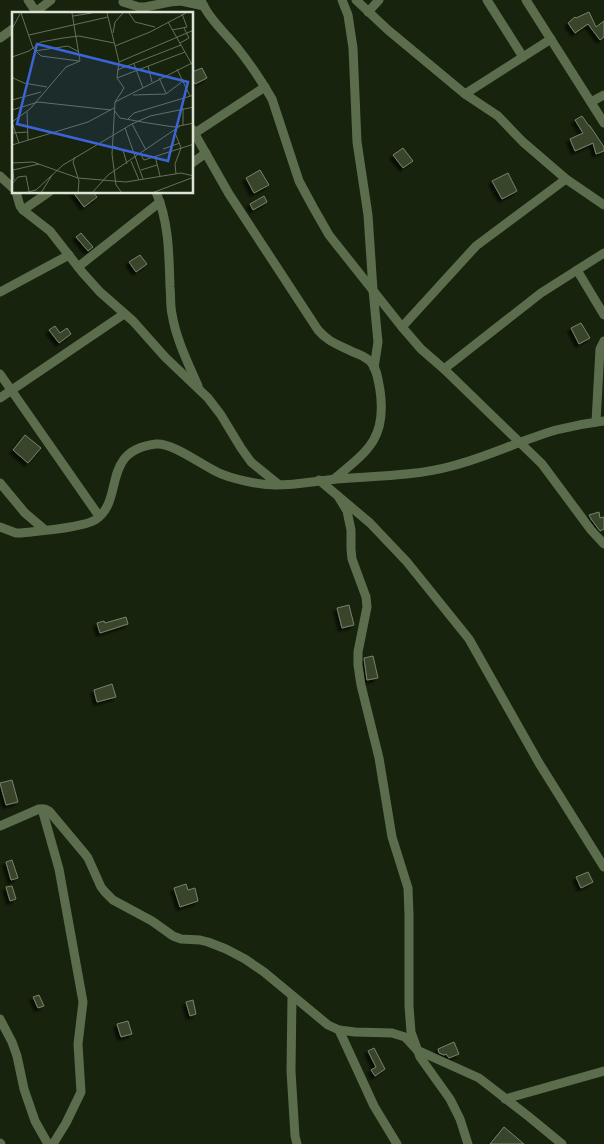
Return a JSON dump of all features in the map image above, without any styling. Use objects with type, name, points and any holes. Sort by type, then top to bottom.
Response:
[{"type":"street","points":[[28,0],[34,12]]},
{"type":"street","points":[[35,12],[51,0]]},
{"type":"street","points":[[342,0],[348,15],[353,48],[357,142],[368,215],[378,342],[374,368]]},
{"type":"street","points":[[356,0],[388,30],[465,94],[498,116],[523,142],[566,179],[604,205]]},
{"type":"street","points":[[368,12],[380,0]]},
{"type":"street","points":[[487,0],[523,57]]},
{"type":"street","points":[[526,0],[604,123]]},
{"type":"street","points":[[122,1],[145,7],[181,1],[202,3],[240,52],[272,99],[299,181],[329,235],[421,349],[542,464],[591,530],[604,544]]},
{"type":"street","points":[[465,94],[551,38]]},
{"type":"street","points":[[265,87],[194,131],[229,194],[318,330],[324,338],[370,361],[378,377],[381,401],[380,422],[375,438],[369,447],[333,479]]},
{"type":"street","points":[[591,102],[604,95]]},
{"type":"street","points":[[194,161],[206,153]]},
{"type":"street","points":[[0,176],[12,187]]},
{"type":"street","points":[[402,327],[476,246],[566,179]]},
{"type":"street","points":[[17,194],[23,210],[50,231],[100,292],[138,326],[165,358],[214,404],[251,462],[278,484]]},
{"type":"street","points":[[23,210],[46,194]]},
{"type":"street","points":[[157,194],[167,230],[172,315],[180,342],[200,390]]},
{"type":"street","points":[[78,266],[160,202]]},
{"type":"street","points":[[444,369],[541,293],[604,253]]},
{"type":"street","points":[[0,292],[69,255]]},
{"type":"street","points":[[577,270],[604,315]]},
{"type":"street","points":[[0,398],[124,314]]},
{"type":"street","points":[[0,527],[21,533],[82,525],[95,520],[106,508],[124,458],[137,449],[158,443],[169,445],[218,473],[232,478],[258,483],[278,484],[405,474],[450,467],[486,456],[554,430],[600,421],[600,349],[604,341]]},
{"type":"street","points":[[0,374],[99,516]]},
{"type":"street","points":[[319,480],[370,523],[407,562],[469,639],[539,763],[604,867]]},
{"type":"street","points":[[0,483],[25,513],[46,530]]},
{"type":"street","points":[[338,496],[348,512],[352,559],[366,597],[367,607],[358,652],[361,685],[379,758],[392,837],[408,888],[411,1032],[420,1057],[450,1099],[460,1119],[468,1144]]},
{"type":"street","points":[[0,826],[42,809],[49,811],[88,858],[101,887],[113,900],[152,920],[173,936],[181,939],[200,940],[233,952],[255,965],[328,1025],[339,1030],[392,1033],[405,1037],[417,1050],[479,1078],[562,1144]]},
{"type":"street","points":[[42,809],[58,869],[83,1002],[78,1044],[82,1092],[53,1144]]},
{"type":"street","points":[[292,996],[291,1071],[297,1144]]},
{"type":"street","points":[[0,1019],[17,1056],[24,1089],[33,1115],[48,1144]]},
{"type":"street","points":[[339,1030],[374,1106],[397,1144]]},
{"type":"street","points":[[505,1099],[604,1071]]},
{"type":"building","points":[[589,12],[596,27],[604,21],[604,37],[600,40],[588,24],[575,33],[568,23],[575,17]]},
{"type":"building","points":[[202,68],[207,78],[195,84],[194,71]]},
{"type":"building","points":[[582,116],[604,147],[604,151],[596,154],[593,143],[575,151],[570,139],[583,133],[575,120]]},
{"type":"building","points":[[403,148],[413,161],[403,168],[393,155]]},
{"type":"building","points":[[260,170],[269,185],[254,193],[246,178]]},
{"type":"building","points":[[508,173],[517,191],[502,199],[492,181]]},
{"type":"building","points":[[74,194],[95,194],[97,197],[84,207]]},
{"type":"building","points":[[264,196],[267,202],[253,210],[250,204]]},
{"type":"building","points":[[81,233],[93,247],[88,251],[76,237]]},
{"type":"building","points":[[140,255],[147,264],[136,272],[129,262]]},
{"type":"building","points":[[581,323],[590,338],[579,344],[571,328]]},
{"type":"building","points":[[55,326],[60,333],[67,328],[71,334],[59,343],[49,330]]},
{"type":"building","points":[[25,435],[41,448],[28,463],[13,450]]},
{"type":"building","points":[[599,512],[600,518],[604,517],[604,529],[600,531],[589,515]]},
{"type":"building","points":[[349,605],[354,625],[342,628],[337,608]]},
{"type":"building","points":[[126,617],[128,624],[100,633],[97,623],[104,621],[105,623]]},
{"type":"building","points":[[373,656],[378,678],[367,680],[364,658]]},
{"type":"building","points":[[112,684],[116,697],[97,702],[94,690]]},
{"type":"building","points":[[12,780],[18,802],[6,805],[0,783]]},
{"type":"building","points":[[12,860],[18,878],[11,880],[6,862]]},
{"type":"building","points":[[588,872],[593,882],[581,888],[576,877]]},
{"type":"building","points":[[186,884],[188,890],[195,888],[198,901],[180,907],[174,888]]},
{"type":"building","points":[[12,886],[16,899],[10,901],[6,887]]},
{"type":"building","points":[[39,995],[44,1006],[38,1008],[33,997]]},
{"type":"building","points":[[193,1000],[196,1014],[190,1016],[186,1002]]},
{"type":"building","points":[[128,1021],[132,1034],[121,1037],[117,1024]]},
{"type":"building","points":[[454,1042],[459,1054],[449,1058],[446,1054],[439,1053],[438,1049]]},
{"type":"building","points":[[374,1048],[385,1069],[375,1076],[371,1070],[376,1067],[368,1051]]},
{"type":"building","points":[[504,1127],[524,1144],[490,1144]]}]
